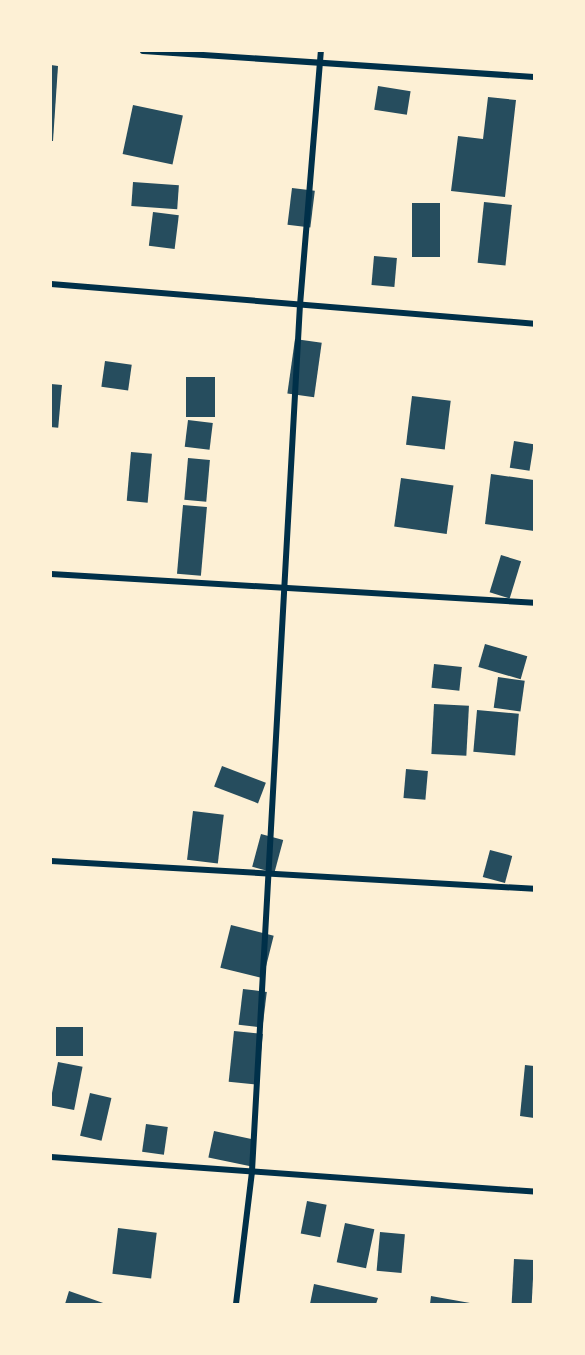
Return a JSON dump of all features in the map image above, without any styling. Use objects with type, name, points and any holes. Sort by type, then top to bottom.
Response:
[{"type":"street","points":[[143,51],[534,77]]},
{"type":"street","points":[[236,1304],[252,1171],[271,874],[300,305],[321,51]]},
{"type":"street","points":[[51,284],[534,324]]},
{"type":"street","points":[[51,574],[286,586],[534,603]]},
{"type":"street","points":[[51,861],[534,890]]},
{"type":"street","points":[[51,1158],[534,1192]]},
{"type":"building","points":[[51,65],[58,66],[53,141],[51,141]]},
{"type":"building","points":[[378,86],[411,91],[407,115],[374,110]]},
{"type":"building","points":[[488,97],[516,100],[505,197],[451,191],[458,136],[483,139]]},
{"type":"building","points":[[133,105],[183,116],[172,165],[123,154]]},
{"type":"building","points":[[133,182],[179,185],[177,209],[131,206]]},
{"type":"building","points":[[292,188],[315,191],[310,228],[287,225]]},
{"type":"building","points":[[484,202],[512,205],[505,266],[478,263]]},
{"type":"building","points":[[412,203],[440,203],[440,257],[412,257]]},
{"type":"building","points":[[153,212],[179,215],[175,249],[149,246]]},
{"type":"building","points":[[374,256],[397,258],[394,287],[371,285]]},
{"type":"building","points":[[295,339],[322,343],[314,397],[287,393]]},
{"type":"building","points":[[105,361],[132,365],[128,391],[101,387]]},
{"type":"building","points":[[186,377],[215,377],[215,417],[186,417]]},
{"type":"building","points":[[51,384],[62,385],[58,428],[51,427]]},
{"type":"building","points":[[412,396],[451,401],[445,449],[406,445]]},
{"type":"building","points":[[188,420],[213,423],[210,450],[185,447]]},
{"type":"building","points":[[514,441],[534,444],[530,471],[510,468]]},
{"type":"building","points":[[131,452],[152,454],[148,503],[127,501]]},
{"type":"building","points":[[188,458],[210,460],[206,502],[184,500]]},
{"type":"building","points":[[491,474],[534,480],[534,531],[485,524]]},
{"type":"building","points":[[401,478],[453,485],[447,534],[394,527]]},
{"type":"building","points":[[183,505],[207,507],[201,576],[177,574]]},
{"type":"building","points":[[501,555],[521,561],[510,598],[490,592]]},
{"type":"building","points":[[485,644],[527,656],[521,679],[478,667]]},
{"type":"building","points":[[434,664],[462,667],[459,691],[431,688]]},
{"type":"building","points":[[498,677],[525,681],[520,711],[494,708]]},
{"type":"building","points":[[434,704],[469,706],[466,756],[431,754]]},
{"type":"building","points":[[477,710],[519,714],[515,756],[473,752]]},
{"type":"building","points":[[222,766],[266,783],[258,803],[214,787]]},
{"type":"building","points":[[406,769],[428,771],[425,800],[403,798]]},
{"type":"building","points":[[193,811],[224,815],[218,863],[187,860]]},
{"type":"building","points":[[261,834],[283,840],[274,873],[252,867]]},
{"type":"building","points":[[490,850],[512,856],[505,883],[483,877]]},
{"type":"building","points":[[231,925],[274,936],[263,978],[220,968]]},
{"type":"building","points":[[243,989],[267,992],[262,1028],[239,1025]]},
{"type":"building","points":[[56,1027],[83,1027],[83,1056],[56,1056]]},
{"type":"building","points":[[234,1031],[263,1034],[258,1085],[229,1082]]},
{"type":"building","points":[[58,1062],[83,1067],[74,1110],[51,1105]]},
{"type":"building","points":[[525,1065],[534,1066],[534,1118],[520,1116]]},
{"type":"building","points":[[90,1093],[111,1098],[102,1141],[80,1136]]},
{"type":"building","points":[[146,1124],[168,1127],[164,1155],[142,1152]]},
{"type":"building","points":[[214,1131],[256,1140],[250,1166],[208,1157]]},
{"type":"building","points":[[307,1201],[327,1205],[320,1237],[301,1233]]},
{"type":"building","points":[[345,1223],[374,1229],[366,1268],[337,1262]]},
{"type":"building","points":[[118,1228],[157,1233],[151,1278],[112,1274]]},
{"type":"building","points":[[380,1232],[405,1234],[402,1273],[377,1271]]},
{"type":"building","points":[[514,1259],[534,1260],[532,1304],[512,1304]]},
{"type":"building","points":[[314,1284],[378,1298],[376,1304],[310,1304]]},
{"type":"building","points":[[69,1291],[106,1304],[65,1304]]},
{"type":"building","points":[[431,1296],[470,1303],[470,1304],[430,1304]]}]
